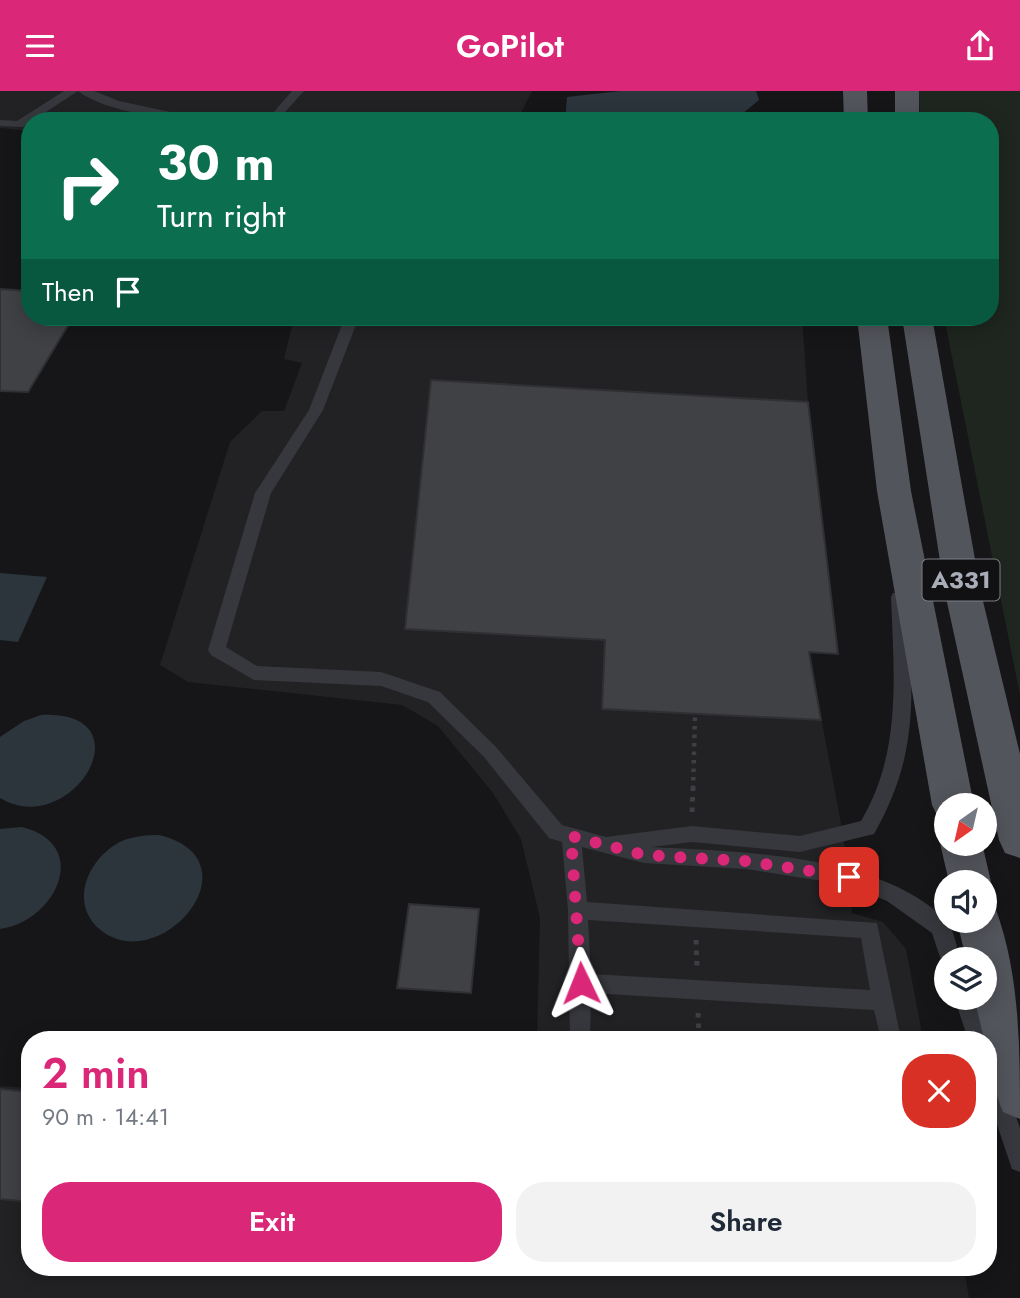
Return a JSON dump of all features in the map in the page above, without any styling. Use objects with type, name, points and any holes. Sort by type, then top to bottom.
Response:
[{"type":"main road","points":[[855,91],[856,112]]},
{"type":"main road","points":[[907,91],[907,112]]},
{"type":"main road","name":"A331","points":[[873,326],[894,491],[951,793]]},
{"type":"main road","name":"A331","points":[[918,326],[963,593],[1020,840]]},
{"type":"main road","points":[[982,933],[1020,1095]]},
{"type":"lane","points":[[39,112],[72,91]]},
{"type":"lane","points":[[84,91],[116,104],[159,112]]},
{"type":"lane","points":[[279,112],[298,91]]},
{"type":"lane","points":[[0,123],[21,124]]},
{"type":"lane","points":[[349,326],[316,411],[264,493],[216,650],[254,673],[381,679],[434,697],[490,752],[556,832],[644,855],[746,861],[849,877],[894,895],[940,927],[946,947]]},
{"type":"lane","points":[[608,844],[692,834],[800,844],[867,828],[882,807],[902,745],[894,491]]},
{"type":"lane","points":[[571,836],[578,909],[580,1031]]},
{"type":"lane","points":[[578,909],[870,929],[889,1031]]},
{"type":"lane","points":[[581,983],[882,1001]]},
{"type":"lane","points":[[968,1010],[975,1031]]},
{"type":"lane","points":[[997,1093],[1020,1161]]},
{"type":"shaded area","points":[[0,91],[532,91],[522,112],[21,112],[21,130],[0,128]]},
{"type":"shaded area","points":[[621,91],[756,91],[759,100],[744,112],[566,112],[567,97]]},
{"type":"shaded area","points":[[919,91],[1020,91],[1020,695],[946,326],[999,326],[999,112],[920,112]]},
{"type":"shaded area","points":[[292,326],[803,326],[808,402],[838,654],[809,653],[843,834],[852,913],[883,922],[906,949],[921,1031],[537,1031],[540,918],[521,839],[493,793],[438,726],[402,705],[188,682],[160,665],[230,442],[262,411],[284,411],[302,363],[284,359]]},
{"type":"shaded area","points":[[0,573],[47,577],[18,642],[0,640]]},
{"type":"shaded area","points":[[41,715],[73,719],[91,732],[95,750],[88,771],[73,789],[52,802],[27,807],[0,798],[0,737],[24,721]]},
{"type":"shaded area","points":[[22,827],[44,836],[56,850],[61,865],[58,882],[50,898],[37,913],[20,923],[0,929],[0,829]]},
{"type":"shaded area","points":[[159,835],[187,848],[201,866],[201,887],[192,907],[175,925],[154,938],[130,941],[106,934],[94,924],[87,911],[84,898],[91,871],[109,849],[122,841]]},
{"type":"shaded area","points":[[0,1086],[21,1087],[21,1276],[965,1276],[969,1298],[0,1298]]},
{"type":"building","points":[[0,289],[21,290],[21,326],[68,326],[28,392],[0,391]]},
{"type":"building","points":[[431,380],[808,402],[838,654],[809,652],[821,720],[602,709],[605,640],[405,629]]},
{"type":"building","points":[[409,904],[479,909],[471,993],[397,988]]},
{"type":"building","points":[[0,1089],[21,1091],[21,1201],[0,1199]]},
{"type":"route","points":[[581,983],[571,836],[644,855],[746,861],[849,877]]}]
